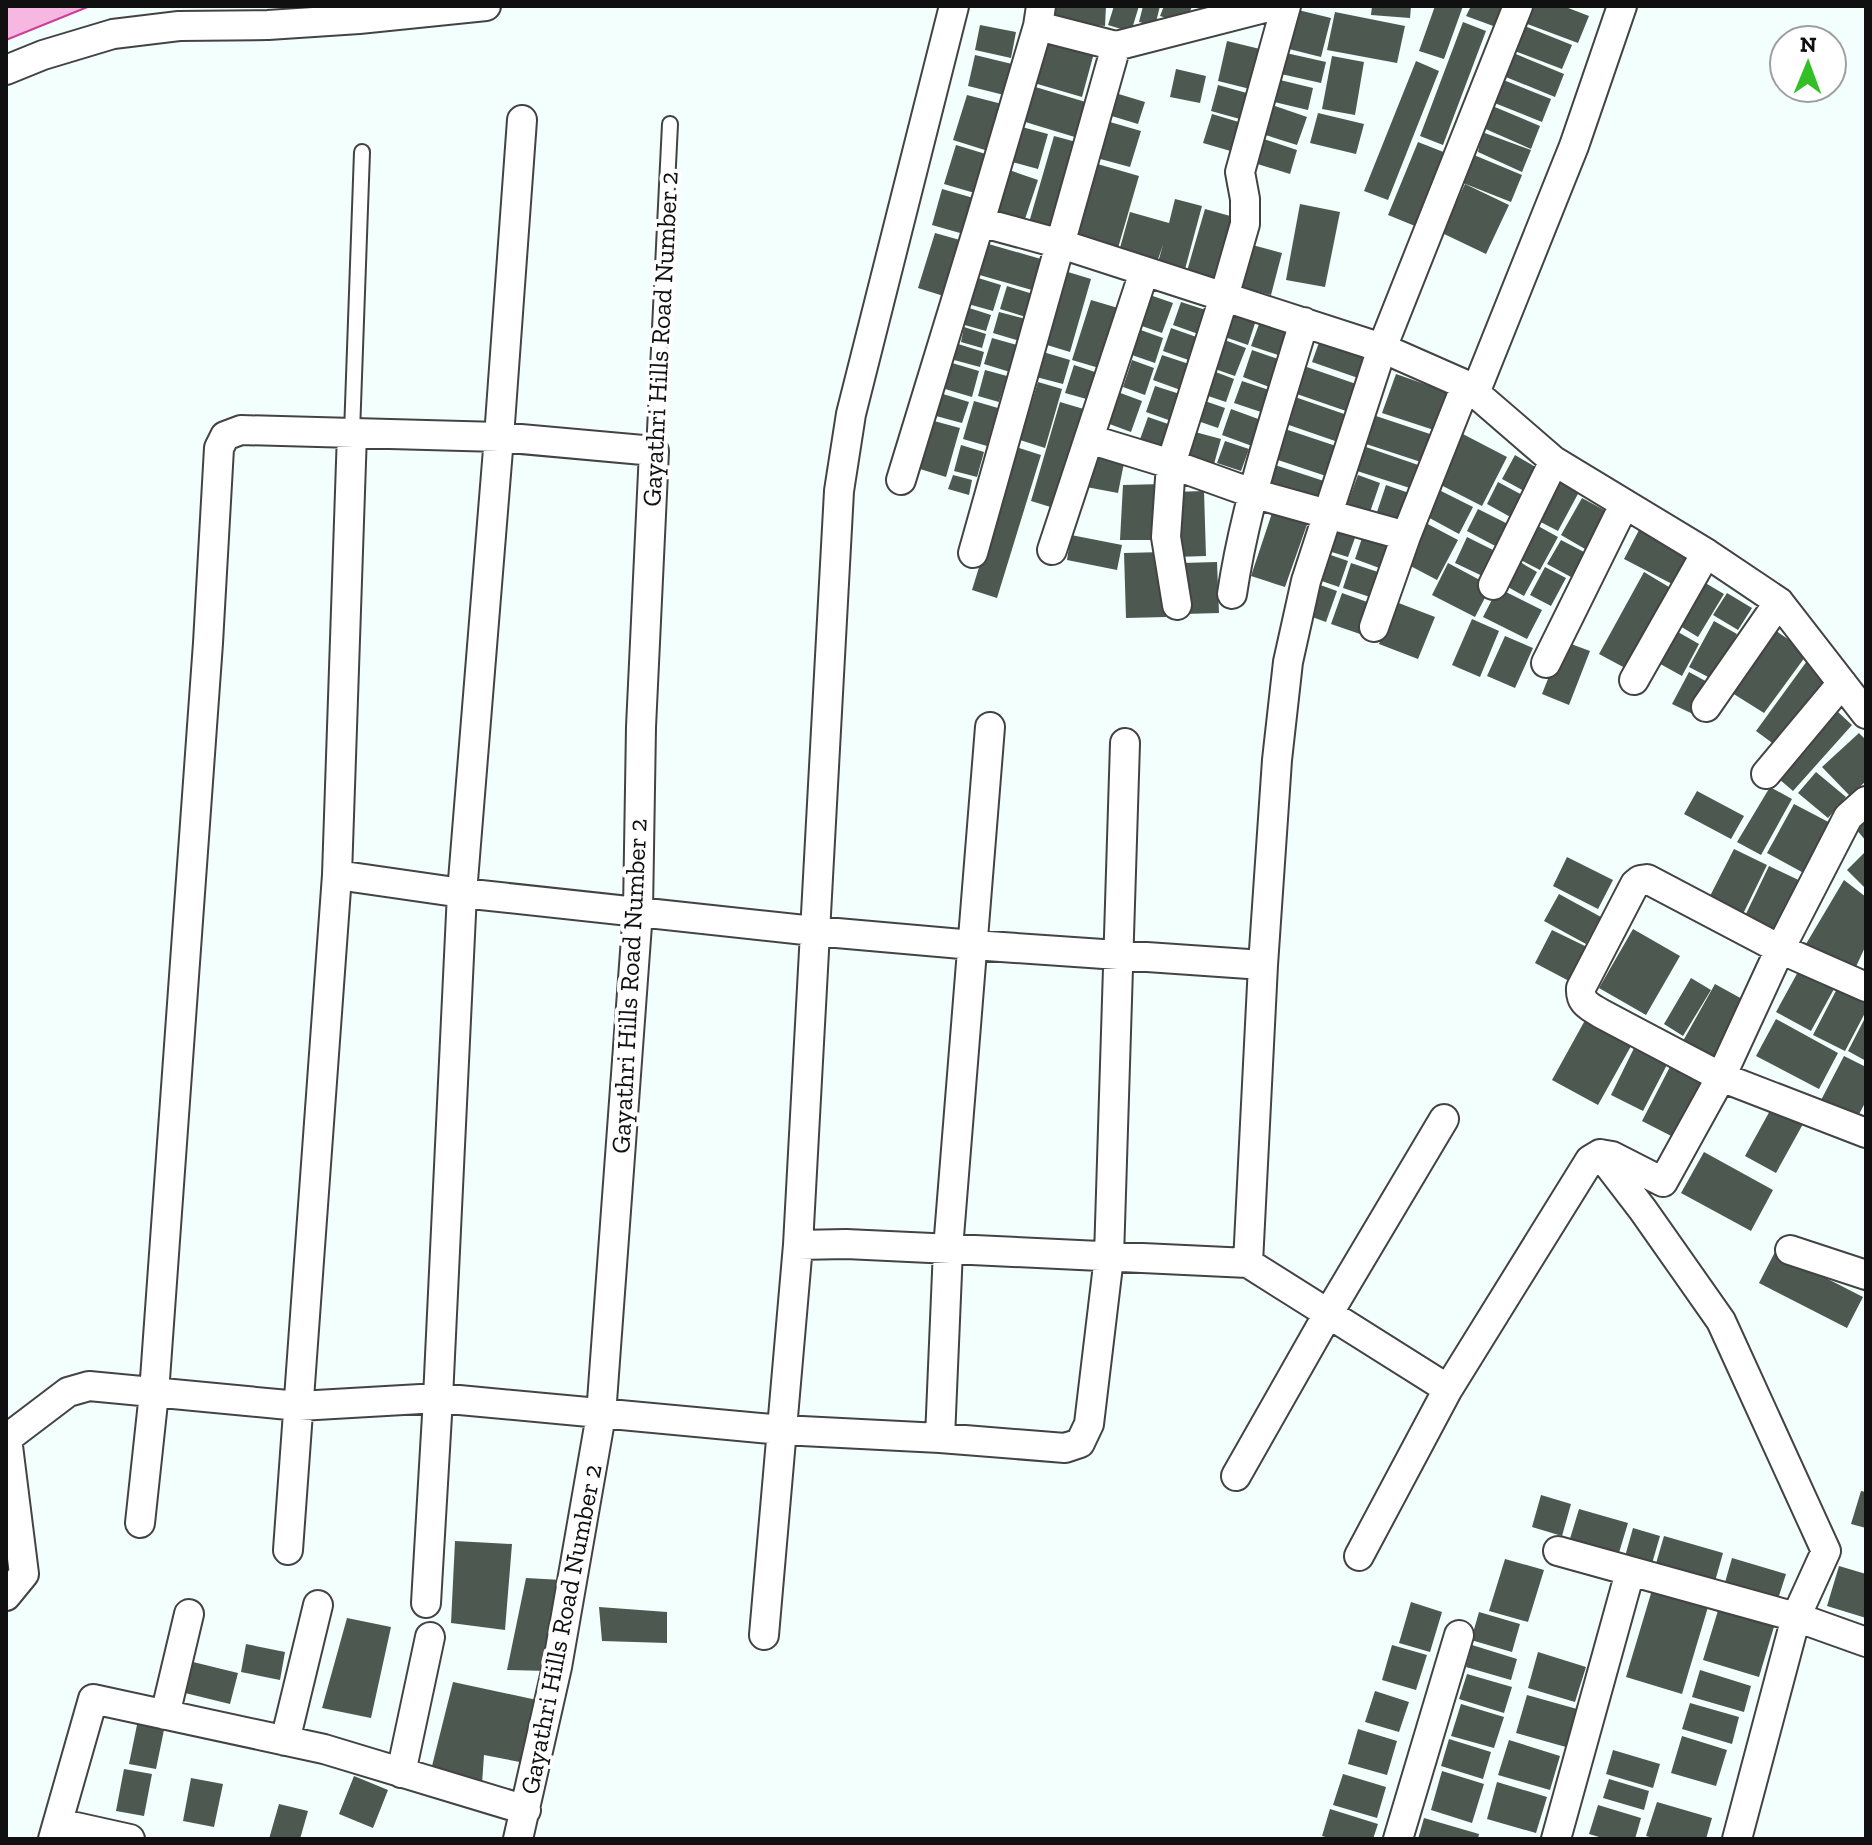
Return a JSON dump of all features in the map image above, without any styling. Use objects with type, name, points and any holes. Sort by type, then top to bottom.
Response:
[{"type":"street","points":[[6,70],[43,55],[113,34],[179,26],[268,25],[359,19],[486,6]]},
{"type":"street","points":[[764,1635],[798,1245],[839,491],[851,414],[954,6]]},
{"type":"street","points":[[901,480],[1040,16],[1116,46],[1272,6]]},
{"type":"street","points":[[1177,605],[1166,537],[1171,464],[1245,224],[1240,172],[1286,6]]},
{"type":"street","points":[[1248,1263],[1263,965],[1277,760],[1288,662],[1306,581],[1382,348],[1518,6]]},
{"type":"street","points":[[1374,627],[1406,536],[1574,146],[1622,6]]},
{"type":"street","points":[[973,553],[1116,46]]},
{"type":"street","points":[[426,1603],[462,893],[522,120]]},
{"type":"street","points":[[980,222],[1061,244],[1382,348],[1470,389],[1554,461],[1706,553],[1779,602],[1866,714]]},
{"type":"street","points":[[1052,550],[1144,272]]},
{"type":"street","points":[[1232,594],[1252,493],[1304,322]]},
{"type":"street","points":[[140,1523],[154,1393],[208,643],[219,448],[225,436],[241,430],[499,437],[654,451]]},
{"type":"street","points":[[288,1550],[337,875],[352,433]]},
{"type":"street","points":[[1089,439],[1252,493],[1406,536]]},
{"type":"street","name":"Gayathri Hills Road Number 2","points":[[518,1839],[557,1667],[601,1415],[638,911],[641,727],[654,451]]},
{"type":"street","points":[[1493,585],[1554,461]]},
{"type":"street","points":[[1546,663],[1624,505]]},
{"type":"street","points":[[1634,680],[1706,553]]},
{"type":"street","points":[[1706,707],[1779,602]]},
{"type":"street","points":[[1766,774],[1842,683]]},
{"type":"street","points":[[940,1438],[948,1249],[990,727]]},
{"type":"street","points":[[6,1596],[24,1574],[7,1438],[68,1392],[89,1386],[299,1406],[438,1398],[782,1430],[1065,1448],[1080,1443],[1089,1424],[1109,1257],[1125,743]]},
{"type":"street","points":[[1359,1556],[1448,1389],[1590,1160],[1600,1154],[1612,1156],[1663,1182],[1721,1077],[1780,949],[1848,817],[1866,801]]},
{"type":"street","points":[[337,875],[462,893],[814,931],[1263,965]]},
{"type":"street","points":[[1866,987],[1780,949],[1647,879],[1635,884],[1581,988],[1580,997],[1583,1002],[1721,1077],[1866,1133]]},
{"type":"street","points":[[1236,1476],[1444,1119]]},
{"type":"street","points":[[1600,1154],[1721,1321],[1826,1551],[1796,1617],[1737,1839]]},
{"type":"street","points":[[798,1245],[846,1244],[1248,1263],[1448,1389]]},
{"type":"street","points":[[1790,1250],[1866,1275]]},
{"type":"street","points":[[1558,1551],[1796,1617],[1866,1642]]},
{"type":"street","points":[[1556,1839],[1630,1572]]},
{"type":"street","points":[[285,1741],[318,1605]]},
{"type":"street","points":[[165,1715],[189,1614]]},
{"type":"street","points":[[1398,1839],[1459,1635]]},
{"type":"street","points":[[401,1773],[430,1637]]},
{"type":"street","points":[[130,1839],[55,1831],[93,1699],[324,1749],[526,1810]]},
{"type":"lane","name":"Gayathri Hills Road Number 2","points":[[654,451],[670,124]]},
{"type":"lane","points":[[352,433],[362,152]]},
{"type":"shaded area","points":[[6,6],[90,6],[6,40]]},
{"type":"building","points":[[1056,6],[1106,6],[1105,26],[1055,22]]},
{"type":"building","points":[[1114,6],[1139,6],[1131,32],[1108,25]]},
{"type":"building","points":[[1143,6],[1160,6],[1155,26],[1139,22]]},
{"type":"building","points":[[1164,6],[1192,6],[1186,24],[1160,16]]},
{"type":"building","points":[[1372,6],[1411,6],[1410,18],[1371,15]]},
{"type":"building","points":[[1435,6],[1463,6],[1444,59],[1419,51]]},
{"type":"building","points":[[1471,6],[1505,6],[1496,27],[1466,16]]},
{"type":"building","points":[[1528,6],[1563,6],[1589,16],[1578,43],[1522,22]]},
{"type":"building","points":[[1294,9],[1331,18],[1321,57],[1285,48]]},
{"type":"building","points":[[1335,12],[1405,26],[1397,63],[1327,50]]},
{"type":"building","points":[[1463,22],[1486,31],[1443,145],[1420,136]]},
{"type":"building","points":[[980,25],[1016,32],[1011,58],[975,50]]},
{"type":"building","points":[[1522,25],[1572,45],[1562,69],[1512,50]]},
{"type":"building","points":[[1046,40],[1094,53],[1082,97],[1034,83]]},
{"type":"building","points":[[1227,41],[1260,49],[1250,89],[1218,81]]},
{"type":"building","points":[[1511,52],[1564,74],[1555,97],[1501,75]]},
{"type":"building","points":[[1286,53],[1326,62],[1321,83],[1281,74]]},
{"type":"building","points":[[975,55],[1012,64],[1004,95],[968,86]]},
{"type":"building","points":[[1332,56],[1364,62],[1355,115],[1322,109]]},
{"type":"building","points":[[1416,61],[1439,71],[1388,200],[1364,191]]},
{"type":"building","points":[[1176,69],[1206,76],[1200,103],[1170,97]]},
{"type":"building","points":[[1276,79],[1313,88],[1308,110],[1270,101]]},
{"type":"building","points":[[1501,79],[1551,99],[1542,122],[1492,102]]},
{"type":"building","points":[[1218,85],[1254,95],[1247,121],[1211,111]]},
{"type":"building","points":[[1032,86],[1089,103],[1078,138],[1022,121]]},
{"type":"building","points":[[1112,92],[1145,102],[1138,124],[1105,114]]},
{"type":"building","points":[[967,95],[1002,104],[988,151],[953,140]]},
{"type":"building","points":[[1269,104],[1307,117],[1297,145],[1259,133]]},
{"type":"building","points":[[1490,105],[1540,126],[1531,149],[1481,127]]},
{"type":"building","points":[[1318,113],[1364,124],[1356,154],[1310,143]]},
{"type":"building","points":[[1212,114],[1242,123],[1234,152],[1203,143]]},
{"type":"building","points":[[1103,120],[1141,131],[1130,167],[1093,157]]},
{"type":"building","points":[[1022,127],[1048,134],[1038,169],[1012,162]]},
{"type":"building","points":[[1482,132],[1531,150],[1522,172],[1478,152]]},
{"type":"building","points":[[1054,136],[1080,143],[1055,234],[1028,226]]},
{"type":"building","points":[[1258,137],[1297,150],[1290,174],[1251,162]]},
{"type":"building","points":[[1418,142],[1446,153],[1415,226],[1388,215]]},
{"type":"building","points":[[956,145],[989,155],[978,194],[944,184]]},
{"type":"building","points":[[1474,155],[1522,175],[1511,202],[1463,183]]},
{"type":"building","points":[[1094,163],[1139,176],[1118,248],[1073,235]]},
{"type":"building","points":[[1009,170],[1038,180],[1023,225],[994,215]]},
{"type":"building","points":[[1465,184],[1509,205],[1486,254],[1442,233]]},
{"type":"building","points":[[942,189],[977,199],[967,235],[932,225]]},
{"type":"building","points":[[1175,199],[1202,206],[1184,273],[1157,266],[1163,245],[1156,265],[1118,255],[1130,212],[1169,223]]},
{"type":"building","points":[[1300,204],[1340,212],[1325,287],[1286,280]]},
{"type":"building","points":[[1205,209],[1241,219],[1223,282],[1187,271]]},
{"type":"building","points":[[935,233],[967,242],[950,298],[918,288]]},
{"type":"building","points":[[985,243],[1041,259],[1032,290],[976,274]]},
{"type":"building","points":[[1245,243],[1282,253],[1271,295],[1234,285]]},
{"type":"building","points":[[1068,272],[1091,279],[1070,352],[1047,345]]},
{"type":"building","points":[[975,277],[1001,285],[993,311],[968,304]]},
{"type":"building","points":[[1007,286],[1033,294],[1026,317],[1000,309]]},
{"type":"building","points":[[1147,294],[1173,303],[1162,333],[1136,324]]},
{"type":"building","points":[[1091,300],[1118,308],[1099,368],[1072,360]]},
{"type":"building","points":[[1181,302],[1212,312],[1204,336],[1173,325]]},
{"type":"building","points":[[966,307],[991,315],[986,331],[961,324]]},
{"type":"building","points":[[1232,309],[1257,317],[1248,345],[1222,336]]},
{"type":"building","points":[[999,312],[1026,319],[1020,341],[993,333]]},
{"type":"building","points":[[1262,316],[1295,327],[1284,357],[1251,346]]},
{"type":"building","points":[[964,327],[986,334],[982,348],[961,342]]},
{"type":"building","points":[[1171,328],[1205,340],[1197,363],[1163,351]]},
{"type":"building","points":[[1138,329],[1163,338],[1155,363],[1129,354]]},
{"type":"building","points":[[1322,334],[1367,350],[1358,378],[1312,362]]},
{"type":"building","points":[[992,338],[1017,345],[1010,372],[984,364]]},
{"type":"building","points":[[1222,339],[1246,348],[1235,376],[1212,368]]},
{"type":"building","points":[[958,344],[984,352],[980,367],[954,360]]},
{"type":"building","points":[[1252,350],[1281,360],[1272,388],[1243,377]]},
{"type":"building","points":[[1043,352],[1070,360],[1063,384],[1036,377]]},
{"type":"building","points":[[1162,355],[1195,366],[1186,392],[1153,380]]},
{"type":"building","points":[[1132,360],[1154,368],[1145,395],[1123,387]]},
{"type":"building","points":[[952,363],[979,371],[972,397],[945,389]]},
{"type":"building","points":[[1074,365],[1098,373],[1090,400],[1065,393]]},
{"type":"building","points":[[1301,365],[1359,385],[1349,412],[1291,392]]},
{"type":"building","points":[[985,370],[1007,376],[999,402],[978,396]]},
{"type":"building","points":[[1213,371],[1234,379],[1226,402],[1205,395]]},
{"type":"building","points":[[1396,374],[1450,393],[1437,431],[1382,413]]},
{"type":"building","points":[[1242,381],[1269,390],[1261,412],[1234,403]]},
{"type":"building","points":[[1038,382],[1062,389],[1045,448],[1020,440]]},
{"type":"building","points":[[1155,386],[1186,396],[1177,423],[1146,412]]},
{"type":"building","points":[[1115,391],[1142,401],[1131,432],[1104,422]]},
{"type":"building","points":[[943,394],[969,402],[962,423],[936,416]]},
{"type":"building","points":[[1295,397],[1347,415],[1338,442],[1286,424]]},
{"type":"building","points":[[1202,400],[1225,408],[1218,428],[1195,420]]},
{"type":"building","points":[[974,401],[998,408],[987,446],[963,439]]},
{"type":"building","points":[[1060,402],[1087,410],[1057,509],[1031,501]]},
{"type":"building","points":[[1231,409],[1261,420],[1252,446],[1222,435]]},
{"type":"building","points":[[1373,415],[1433,435],[1424,463],[1363,443]]},
{"type":"building","points":[[1148,417],[1174,426],[1164,453],[1138,445]]},
{"type":"building","points":[[934,421],[960,428],[946,477],[920,469]]},
{"type":"building","points":[[1285,429],[1339,447],[1329,477],[1275,459]]},
{"type":"building","points":[[1195,432],[1221,439],[1214,464],[1189,457]]},
{"type":"building","points":[[1459,432],[1507,457],[1482,506],[1433,481]]},
{"type":"building","points":[[1225,441],[1249,449],[1241,471],[1217,463]]},
{"type":"building","points":[[961,445],[984,452],[977,477],[954,471]]},
{"type":"building","points":[[1016,447],[1041,455],[997,598],[972,590]]},
{"type":"building","points":[[1366,447],[1424,467],[1416,490],[1357,471]]},
{"type":"building","points":[[1088,451],[1125,458],[1118,493],[1081,486]]},
{"type":"building","points":[[1515,455],[1539,469],[1526,492],[1502,479]]},
{"type":"building","points":[[1275,465],[1330,483],[1322,507],[1268,488]]},
{"type":"building","points":[[953,475],[972,480],[969,495],[948,489]]},
{"type":"building","points":[[1358,475],[1380,483],[1369,515],[1346,507]]},
{"type":"building","points":[[1552,478],[1579,492],[1558,531],[1531,517]]},
{"type":"building","points":[[1498,482],[1526,497],[1514,519],[1487,504]]},
{"type":"building","points":[[1163,484],[1163,540],[1120,540],[1123,485]]},
{"type":"building","points":[[1386,485],[1409,493],[1399,523],[1376,515]]},
{"type":"building","points":[[1437,489],[1473,507],[1459,534],[1424,515]]},
{"type":"building","points":[[1204,491],[1206,556],[1175,557],[1173,492]]},
{"type":"building","points":[[1582,498],[1606,511],[1585,549],[1561,535]]},
{"type":"building","points":[[1275,504],[1310,516],[1285,587],[1251,576]]},
{"type":"building","points":[[1478,509],[1510,525],[1499,548],[1467,531]]},
{"type":"building","points":[[1336,519],[1359,527],[1348,557],[1325,550]]},
{"type":"building","points":[[1422,521],[1458,540],[1437,580],[1401,561]]},
{"type":"building","points":[[1529,521],[1558,537],[1540,570],[1511,555]]},
{"type":"building","points":[[1366,526],[1394,536],[1382,569],[1355,559]]},
{"type":"building","points":[[1639,530],[1690,556],[1674,585],[1624,559]]},
{"type":"building","points":[[1071,535],[1122,545],[1117,570],[1067,560]]},
{"type":"building","points":[[1467,537],[1505,556],[1493,581],[1455,563]]},
{"type":"building","points":[[1561,540],[1584,552],[1571,577],[1547,564]]},
{"type":"building","points":[[1164,552],[1166,617],[1126,618],[1124,553]]},
{"type":"building","points":[[1322,552],[1348,561],[1339,587],[1313,578]]},
{"type":"building","points":[[1513,558],[1537,572],[1524,596],[1499,582]]},
{"type":"building","points":[[1217,562],[1219,613],[1184,614],[1182,563]]},
{"type":"building","points":[[1351,563],[1378,572],[1370,597],[1343,588]]},
{"type":"building","points":[[1448,563],[1491,586],[1475,617],[1432,595]]},
{"type":"building","points":[[1545,567],[1566,578],[1551,606],[1530,595]]},
{"type":"building","points":[[1644,572],[1669,587],[1625,668],[1599,654]]},
{"type":"building","points":[[1702,581],[1724,594],[1698,637],[1675,623]]},
{"type":"building","points":[[1312,582],[1337,591],[1326,622],[1301,613]]},
{"type":"building","points":[[1498,588],[1542,610],[1527,639],[1483,617]]},
{"type":"building","points":[[1342,593],[1370,603],[1360,634],[1331,624]]},
{"type":"building","points":[[1727,593],[1752,608],[1738,630],[1713,615]]},
{"type":"building","points":[[1396,602],[1435,617],[1418,659],[1379,644]]},
{"type":"building","points":[[1472,619],[1499,631],[1480,677],[1452,665]]},
{"type":"building","points":[[1714,621],[1737,634],[1712,679],[1689,667]]},
{"type":"building","points":[[1671,628],[1699,644],[1682,676],[1653,660]]},
{"type":"building","points":[[1772,628],[1808,653],[1764,713],[1729,691]]},
{"type":"building","points":[[1505,636],[1533,648],[1515,688],[1487,676]]},
{"type":"building","points":[[1563,641],[1590,651],[1569,705],[1542,694]]},
{"type":"building","points":[[1807,661],[1827,676],[1775,745],[1756,731]]},
{"type":"building","points":[[1689,672],[1711,684],[1695,715],[1672,704]]},
{"type":"building","points":[[1838,712],[1852,725],[1793,791],[1779,779]]},
{"type":"building","points":[[1859,733],[1866,740],[1866,781],[1850,796],[1822,767]]},
{"type":"building","points":[[1816,772],[1846,797],[1828,818],[1798,793]]},
{"type":"building","points":[[1770,787],[1792,799],[1761,855],[1737,842]]},
{"type":"building","points":[[1697,791],[1744,816],[1731,839],[1684,814]]},
{"type":"building","points":[[1794,804],[1838,827],[1811,877],[1767,853]]},
{"type":"building","points":[[1866,810],[1866,841],[1850,822]]},
{"type":"building","points":[[1734,849],[1767,865],[1743,914],[1709,898]]},
{"type":"building","points":[[1864,853],[1866,856],[1866,889],[1847,870]]},
{"type":"building","points":[[1567,857],[1613,880],[1598,909],[1553,886]]},
{"type":"building","points":[[1769,866],[1807,884],[1784,934],[1745,916]]},
{"type":"building","points":[[1844,880],[1866,897],[1866,945],[1854,971],[1806,944]]},
{"type":"building","points":[[1559,894],[1601,917],[1586,944],[1544,921]]},
{"type":"building","points":[[1633,929],[1680,956],[1646,1015],[1599,988]]},
{"type":"building","points":[[1552,930],[1587,947],[1569,981],[1535,963]]},
{"type":"building","points":[[1799,970],[1834,989],[1811,1031],[1776,1012]]},
{"type":"building","points":[[1691,978],[1711,990],[1683,1036],[1664,1024]]},
{"type":"building","points":[[1840,983],[1866,997],[1866,1011],[1845,1051],[1813,1035]]},
{"type":"building","points":[[1715,984],[1753,1005],[1720,1062],[1683,1041]]},
{"type":"building","points":[[1589,1013],[1635,1039],[1598,1105],[1552,1080]]},
{"type":"building","points":[[1866,1016],[1866,1061],[1848,1051]]},
{"type":"building","points":[[1776,1019],[1838,1053],[1819,1089],[1756,1056]]},
{"type":"building","points":[[1638,1040],[1671,1057],[1643,1111],[1611,1095]]},
{"type":"building","points":[[1844,1056],[1866,1067],[1866,1101],[1855,1122],[1819,1104]]},
{"type":"building","points":[[1674,1059],[1712,1079],[1679,1140],[1642,1121]]},
{"type":"building","points":[[1772,1107],[1803,1124],[1776,1173],[1745,1156]]},
{"type":"building","points":[[1704,1152],[1773,1190],[1751,1231],[1681,1193]]},
{"type":"building","points":[[1775,1252],[1863,1297],[1847,1328],[1759,1283]]},
{"type":"building","points":[[1861,1491],[1866,1492],[1866,1528],[1851,1524]]},
{"type":"building","points":[[1541,1495],[1571,1504],[1562,1536],[1532,1527]]},
{"type":"building","points":[[1579,1509],[1628,1523],[1618,1556],[1569,1542]]},
{"type":"building","points":[[1633,1528],[1660,1536],[1651,1567],[1624,1560]]},
{"type":"building","points":[[1664,1536],[1723,1553],[1714,1585],[1655,1567]]},
{"type":"building","points":[[455,1541],[512,1544],[505,1630],[451,1623]]},
{"type":"building","points":[[1732,1558],[1786,1574],[1777,1602],[1724,1586]]},
{"type":"building","points":[[1505,1559],[1544,1570],[1528,1622],[1489,1611]]},
{"type":"building","points":[[1839,1566],[1866,1574],[1866,1618],[1827,1606]]},
{"type":"building","points":[[526,1578],[562,1580],[549,1671],[507,1670]]},
{"type":"building","points":[[1652,1590],[1708,1607],[1682,1694],[1626,1677]]},
{"type":"building","points":[[1411,1602],[1442,1612],[1430,1652],[1399,1643]]},
{"type":"building","points":[[1720,1604],[1776,1620],[1759,1677],[1703,1660]]},
{"type":"building","points":[[599,1607],[667,1612],[667,1643],[602,1641]]},
{"type":"building","points":[[1479,1612],[1520,1624],[1512,1652],[1471,1640]]},
{"type":"building","points":[[347,1618],[391,1627],[371,1718],[322,1708]]},
{"type":"building","points":[[246,1644],[285,1652],[280,1680],[241,1672]]},
{"type":"building","points":[[1392,1645],[1427,1655],[1416,1690],[1382,1680]]},
{"type":"building","points":[[1472,1645],[1517,1659],[1511,1680],[1466,1667]]},
{"type":"building","points":[[1538,1652],[1586,1667],[1575,1702],[1528,1688]]},
{"type":"building","points":[[189,1661],[238,1673],[230,1704],[181,1692]]},
{"type":"building","points":[[1700,1670],[1751,1686],[1744,1712],[1692,1697]]},
{"type":"building","points":[[1467,1674],[1512,1687],[1504,1713],[1459,1699]]},
{"type":"building","points":[[453,1682],[537,1700],[525,1763],[484,1755],[482,1784],[432,1766]]},
{"type":"building","points":[[1375,1691],[1409,1702],[1399,1732],[1365,1722]]},
{"type":"building","points":[[1527,1695],[1577,1709],[1566,1747],[1516,1733]]},
{"type":"building","points":[[1690,1703],[1739,1717],[1732,1744],[1682,1729]]},
{"type":"building","points":[[1461,1704],[1504,1717],[1494,1748],[1451,1736]]},
{"type":"building","points":[[138,1720],[165,1725],[156,1769],[129,1764]]},
{"type":"building","points":[[1358,1729],[1397,1741],[1387,1775],[1348,1764]]},
{"type":"building","points":[[1682,1736],[1727,1750],[1716,1786],[1671,1773]]},
{"type":"building","points":[[1449,1739],[1491,1752],[1483,1779],[1441,1766]]},
{"type":"building","points":[[1509,1740],[1560,1756],[1550,1790],[1498,1775]]},
{"type":"building","points":[[1613,1750],[1660,1764],[1653,1788],[1606,1774]]},
{"type":"building","points":[[124,1769],[152,1774],[144,1816],[116,1811]]},
{"type":"building","points":[[1442,1771],[1484,1784],[1472,1823],[1431,1810]]},
{"type":"building","points":[[1343,1774],[1386,1787],[1377,1818],[1333,1805]]},
{"type":"building","points":[[354,1776],[388,1790],[373,1828],[339,1814]]},
{"type":"building","points":[[191,1778],[223,1784],[214,1827],[183,1821]]},
{"type":"building","points":[[1609,1779],[1649,1791],[1644,1810],[1603,1798]]},
{"type":"building","points":[[1497,1782],[1547,1797],[1536,1833],[1487,1819]]},
{"type":"building","points":[[1657,1802],[1712,1818],[1706,1839],[1657,1839],[1646,1836]]},
{"type":"building","points":[[279,1804],[308,1811],[300,1839],[269,1839]]},
{"type":"building","points":[[1598,1805],[1641,1818],[1635,1839],[1606,1839],[1589,1834]]},
{"type":"building","points":[[1330,1809],[1378,1824],[1373,1839],[1322,1836]]},
{"type":"building","points":[[1424,1818],[1479,1834],[1478,1839],[1418,1839]]}]
